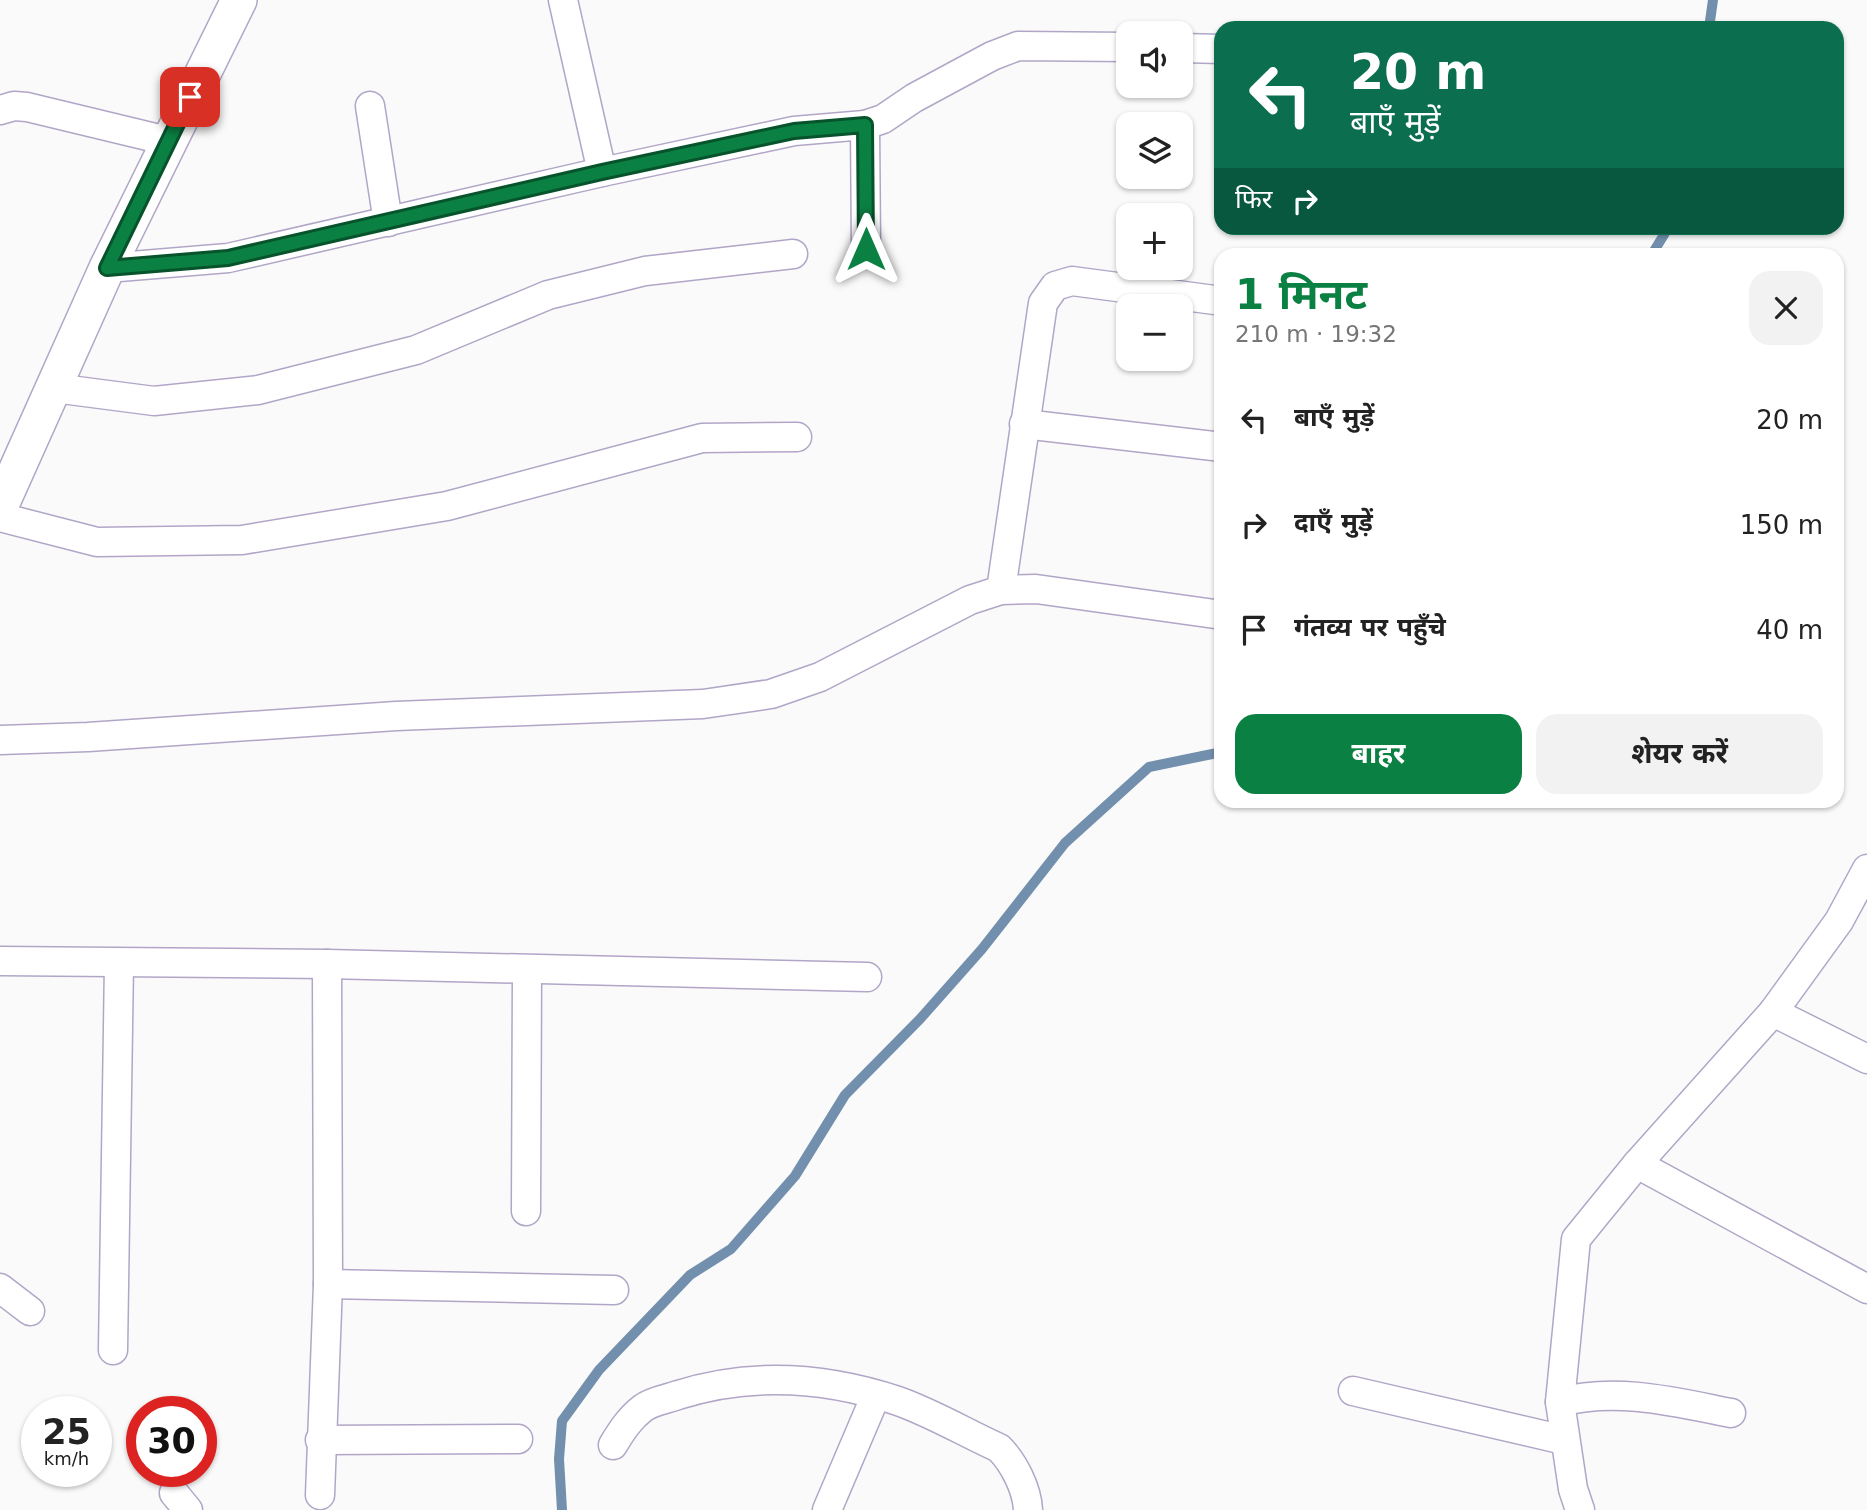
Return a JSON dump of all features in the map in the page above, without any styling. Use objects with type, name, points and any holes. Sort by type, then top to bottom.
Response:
[{"type":"street","points":[[0,507],[107,268],[239,0]]},
{"type":"street","points":[[563,0],[602,172]]},
{"type":"street","points":[[107,268],[228,258],[794,131],[865,125],[883,118],[992,56],[1017,46],[1116,47]]},
{"type":"street","points":[[1193,48],[1214,49]]},
{"type":"street","points":[[0,110],[14,106],[27,107],[169,141]]},
{"type":"street","points":[[370,106],[388,222]]},
{"type":"street","points":[[865,125],[866,249]]},
{"type":"street","points":[[54,388],[154,401],[258,390],[416,350],[548,295],[645,271],[793,254]]},
{"type":"street","points":[[1002,590],[1043,303],[1055,286],[1072,281],[1214,300]]},
{"type":"street","points":[[1024,424],[1214,446]]},
{"type":"street","points":[[0,517],[97,542],[242,540],[447,506],[702,438],[797,437]]},
{"type":"street","points":[[0,740],[88,737],[396,716],[716,702],[771,694],[820,677],[970,600],[1002,590],[1036,589],[1214,614]]},
{"type":"street","points":[[1580,1510],[1573,1489],[1560,1402],[1576,1239],[1637,1164],[1773,1012],[1863,887]]},
{"type":"street","points":[[0,961],[327,964],[527,971],[867,977]]},
{"type":"street","points":[[113,1350],[119,963]]},
{"type":"street","points":[[320,1495],[328,1284],[327,964]]},
{"type":"street","points":[[526,1211],[527,971]]},
{"type":"street","points":[[1773,1012],[1867,1059]]},
{"type":"street","points":[[1637,1164],[1867,1289]]},
{"type":"street","points":[[328,1284],[614,1290]]},
{"type":"street","points":[[0,1288],[30,1311]]},
{"type":"street","points":[[614,1445],[623,1427],[646,1405],[692,1391],[768,1378],[829,1385],[901,1402],[999,1448],[1008,1457],[1026,1493],[1028,1510]]},
{"type":"street","points":[[1353,1391],[1564,1440]]},
{"type":"street","points":[[827,1510],[876,1395]]},
{"type":"street","points":[[1560,1402],[1586,1396],[1655,1398],[1731,1413]]},
{"type":"street","points":[[320,1440],[518,1438]]},
{"type":"waterway","points":[[1710,21],[1713,0]]},
{"type":"waterway","points":[[1656,248],[1664,235]]},
{"type":"waterway","points":[[562,1510],[559,1459],[562,1421],[599,1370],[690,1275],[731,1249],[795,1176],[845,1095],[920,1019],[982,949],[1065,843],[1149,767],[1214,754]]},
{"type":"route","points":[[190,97],[107,268],[228,258],[794,131],[865,125],[866,249]]}]
